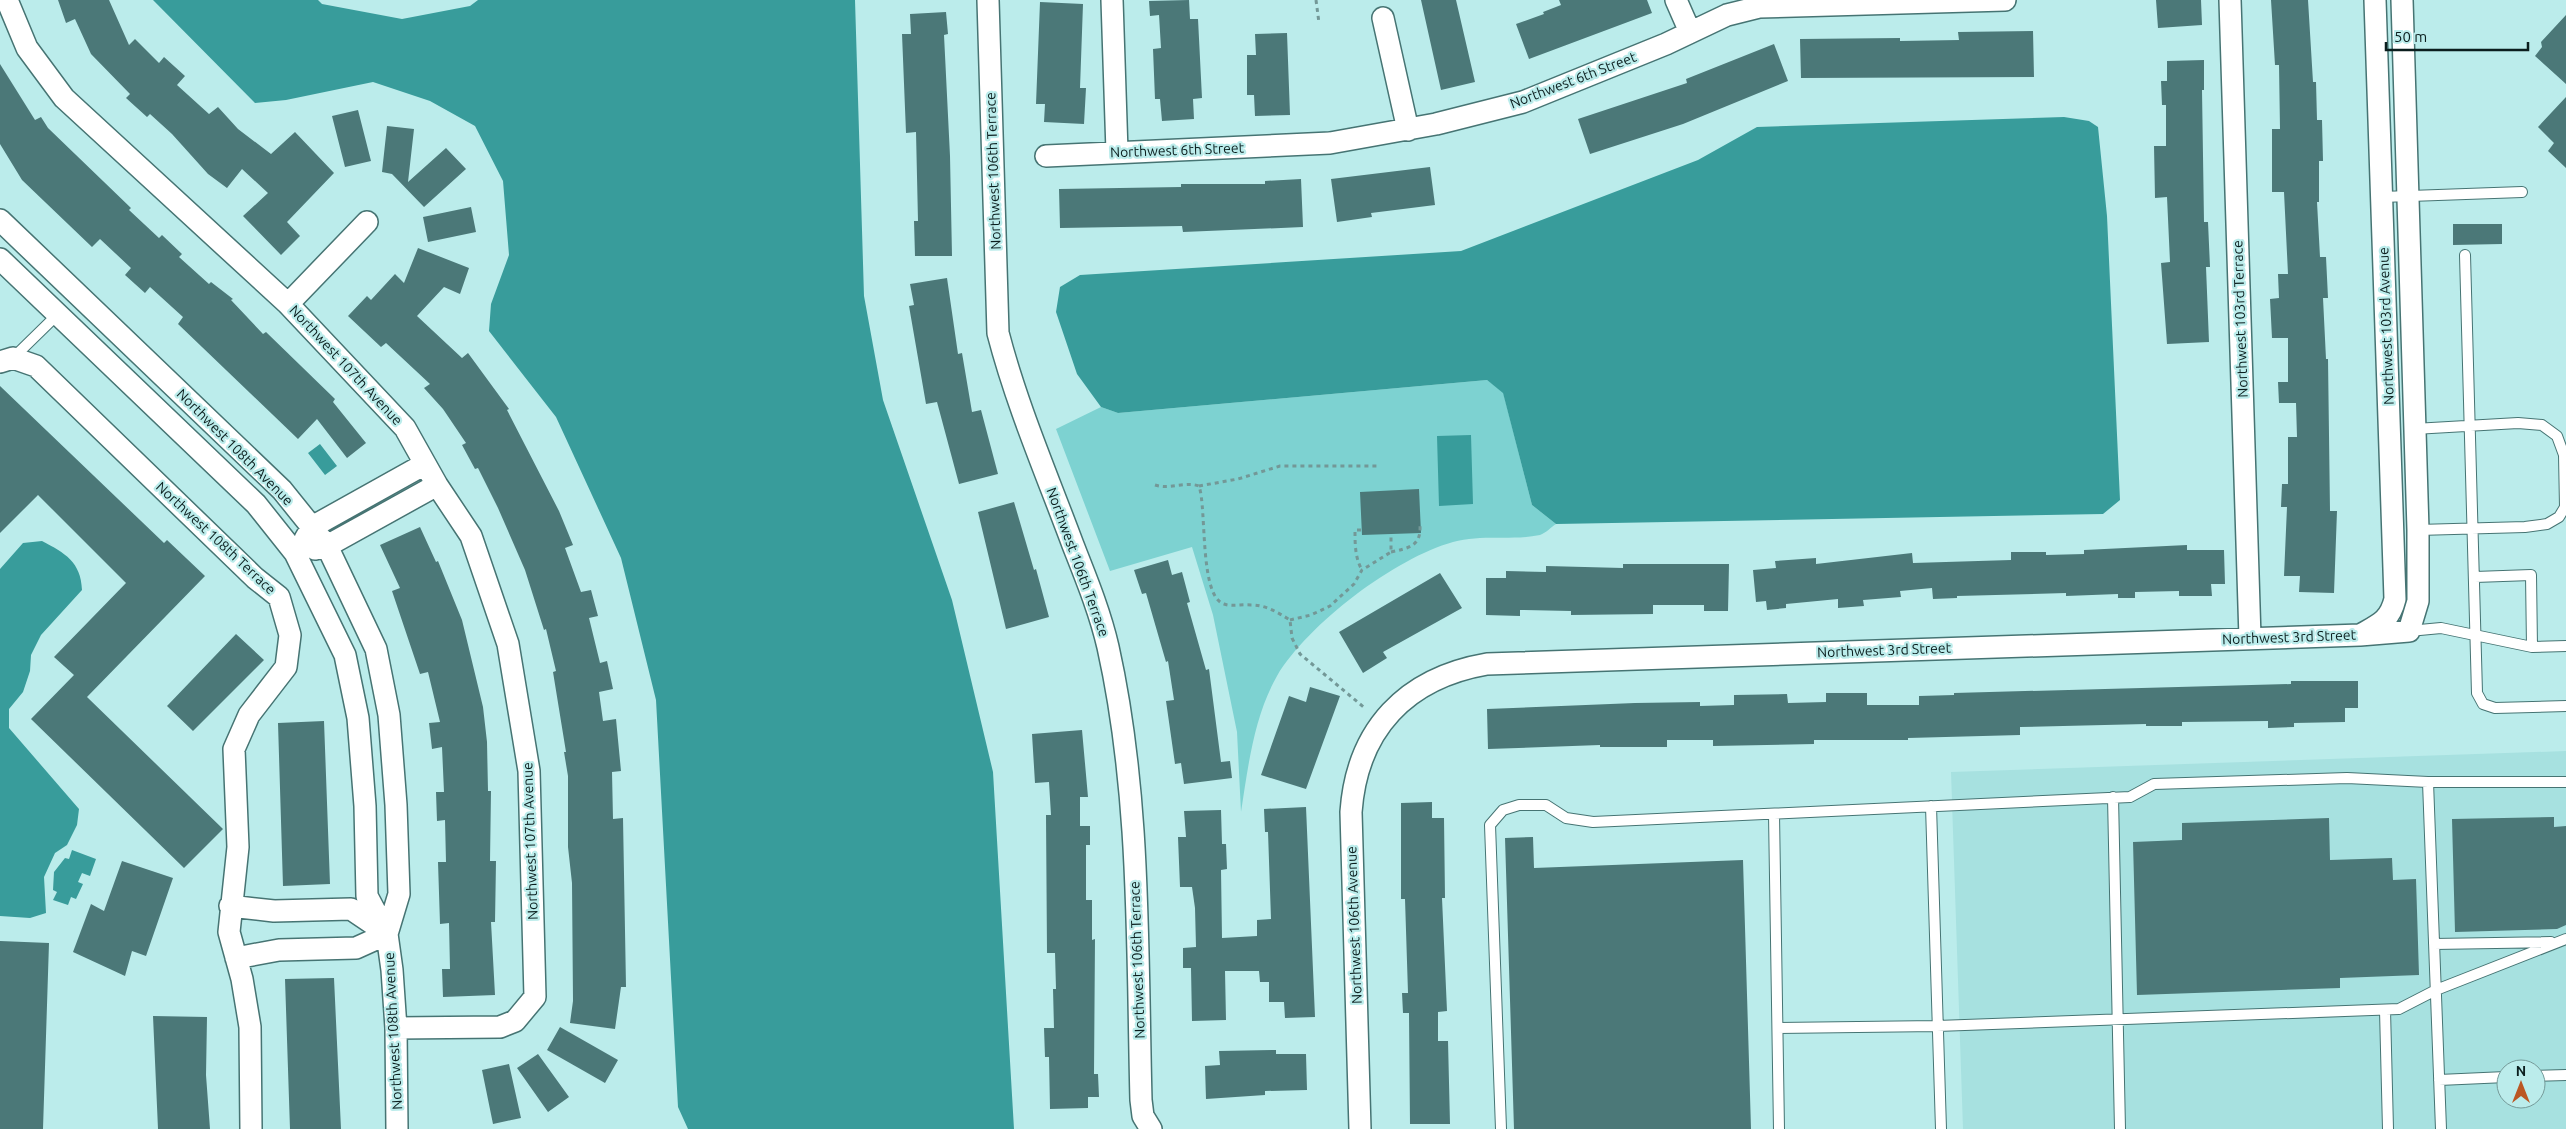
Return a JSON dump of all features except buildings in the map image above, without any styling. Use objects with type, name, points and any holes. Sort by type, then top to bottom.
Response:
[{"type":"street","name":"Northwest 107th Avenue","points":[[7,0],[28,48],[64,98],[288,304],[405,428],[437,485],[470,536],[508,644],[529,770],[535,997],[515,1021],[500,1027],[396,1028]]},
{"type":"street","name":"Northwest 106th Terrace","points":[[988,0],[998,333],[1009,375],[1096,608],[1107,645],[1120,708],[1132,808],[1141,1100],[1144,1116],[1151,1129]]},
{"type":"street","points":[[1112,0],[1117,152]]},
{"type":"street","points":[[1676,0],[1690,32]]},
{"type":"street","name":"Northwest 103rd Terrace","points":[[2230,0],[2250,638]]},
{"type":"street","name":"Northwest 103rd Avenue","points":[[2360,635],[2384,622],[2392,613],[2395,599],[2375,0]]},
{"type":"street","name":"Northwest 103rd Avenue","points":[[2402,0],[2418,530],[2418,601],[2409,631]]},
{"type":"street","name":"Northwest 6th Street","points":[[1046,156],[1330,143],[1408,130],[1523,102],[1666,44],[1726,15],[1759,7],[2005,1]]},
{"type":"street","points":[[1383,18],[1408,130]]},
{"type":"street","name":"Northwest 108th Avenue","points":[[0,220],[282,490],[327,546],[376,649],[389,715],[396,805],[399,894],[388,934],[396,1028],[398,1129]]},
{"type":"street","points":[[288,304],[367,222]]},
{"type":"street","name":"Northwest 108th Avenue","points":[[0,259],[256,504],[295,553],[345,656],[358,718],[365,806],[367,896],[388,934]]},
{"type":"street","name":"Northwest 108th Terrace","points":[[6,360],[36,366],[255,578],[280,597],[290,635],[286,667],[249,715],[234,749],[238,847],[228,932],[236,958],[250,1027],[250,1129]]},
{"type":"street","points":[[295,553],[312,528],[425,464]]},
{"type":"street","points":[[295,553],[327,546],[437,485]]},
{"type":"street","name":"Northwest 3rd Street","points":[[1372,718],[1406,698],[1425,684],[1445,674],[1487,664],[2360,635],[2409,631]]},
{"type":"street","name":"Northwest 106th Avenue","points":[[1360,1129],[1350,812],[1354,778],[1372,718]]},
{"type":"street","points":[[230,906],[274,911],[351,909],[388,934]]},
{"type":"street","points":[[236,958],[280,950],[356,948],[388,934]]},
{"type":"lane","points":[[2382,197],[2522,192]]},
{"type":"lane","points":[[2465,255],[2477,635],[2477,692],[2483,704],[2495,708],[2566,706]]},
{"type":"lane","points":[[6,360],[58,314]]},
{"type":"lane","points":[[2414,429],[2470,427],[2518,422],[2542,425],[2557,436],[2564,454],[2565,507],[2559,517],[2547,524],[2525,527],[2418,530]]},
{"type":"lane","points":[[2475,577],[2531,575],[2532,647]]},
{"type":"lane","points":[[2409,631],[2441,628],[2532,647],[2566,646]]},
{"type":"lane","points":[[1501,1129],[1490,825],[1503,810],[1519,805],[1546,805],[1566,818],[1593,822],[2130,796],[2154,784],[2347,778],[2428,782],[2566,782]]},
{"type":"lane","points":[[2428,782],[2441,1129]]},
{"type":"lane","points":[[2113,797],[2120,1129]]},
{"type":"lane","points":[[1931,806],[1941,1129]]},
{"type":"lane","points":[[1774,814],[1779,1129]]},
{"type":"lane","points":[[2434,944],[2563,941]]},
{"type":"lane","points":[[1778,1028],[1937,1026],[2399,1010],[2436,990],[2563,941]]},
{"type":"lane","points":[[2385,1010],[2388,1129]]},
{"type":"lane","points":[[2546,1076],[2566,1075]]},
{"type":"lane","points":[[2439,1080],[2496,1077]]},
{"type":"path","points":[[1316,0],[1319,23]]},
{"type":"path","points":[[1155,485],[1163,487],[1194,484],[1199,486],[1238,479],[1280,466],[1377,466]]},
{"type":"path","points":[[1199,486],[1204,507],[1208,575],[1218,601],[1224,604],[1262,606],[1290,620],[1311,615],[1330,606],[1354,584],[1362,570],[1392,552],[1415,545],[1420,536],[1420,526]]},
{"type":"path","points":[[1361,530],[1355,530],[1355,542],[1356,555],[1362,570]]},
{"type":"path","points":[[1392,534],[1392,552]]},
{"type":"path","points":[[1290,620],[1292,638],[1300,654],[1372,718]]},
{"type":"shaded area","points":[[153,0],[318,0],[322,4],[402,19],[470,6],[478,0],[855,0],[864,296],[883,400],[952,600],[993,772],[1014,1129],[688,1129],[678,1107],[656,700],[621,558],[556,417],[489,331],[491,304],[509,255],[503,181],[475,126],[430,101],[373,82],[286,100],[255,103]]},
{"type":"shaded area","points":[[2064,117],[2089,121],[2098,127],[2107,216],[2120,500],[2103,514],[1556,524],[1532,505],[1503,393],[1487,380],[1118,413],[1101,407],[1077,374],[1056,312],[1060,287],[1080,275],[1461,251],[1698,160],[1757,127]]},
{"type":"shaded area","points":[[1487,380],[1503,392],[1532,505],[1556,524],[1540,535],[1474,538],[1453,542],[1430,550],[1405,562],[1380,578],[1331,615],[1309,635],[1291,656],[1269,691],[1253,742],[1241,812],[1237,732],[1213,615],[1192,547],[1110,571],[1056,429],[1101,407],[1118,413]]},
{"type":"shaded area","points":[[1471,435],[1473,504],[1439,506],[1437,436]]},
{"type":"shaded area","points":[[320,444],[337,466],[325,475],[308,453]]},
{"type":"shaded area","points":[[42,541],[64,554],[75,565],[79,572],[82,590],[41,635],[31,655],[30,671],[23,692],[9,709],[9,728],[79,809],[77,825],[67,845],[55,853],[44,877],[46,913],[30,918],[0,916],[0,569],[23,543]]},
{"type":"shaded area","points":[[2566,751],[2566,1129],[1963,1129],[1951,772]]},
{"type":"shaded area","points":[[72,850],[96,859],[90,876],[82,873],[78,882],[83,884],[76,899],[71,897],[68,905],[53,900],[57,892],[53,890],[54,872],[65,858],[69,859]]}]
